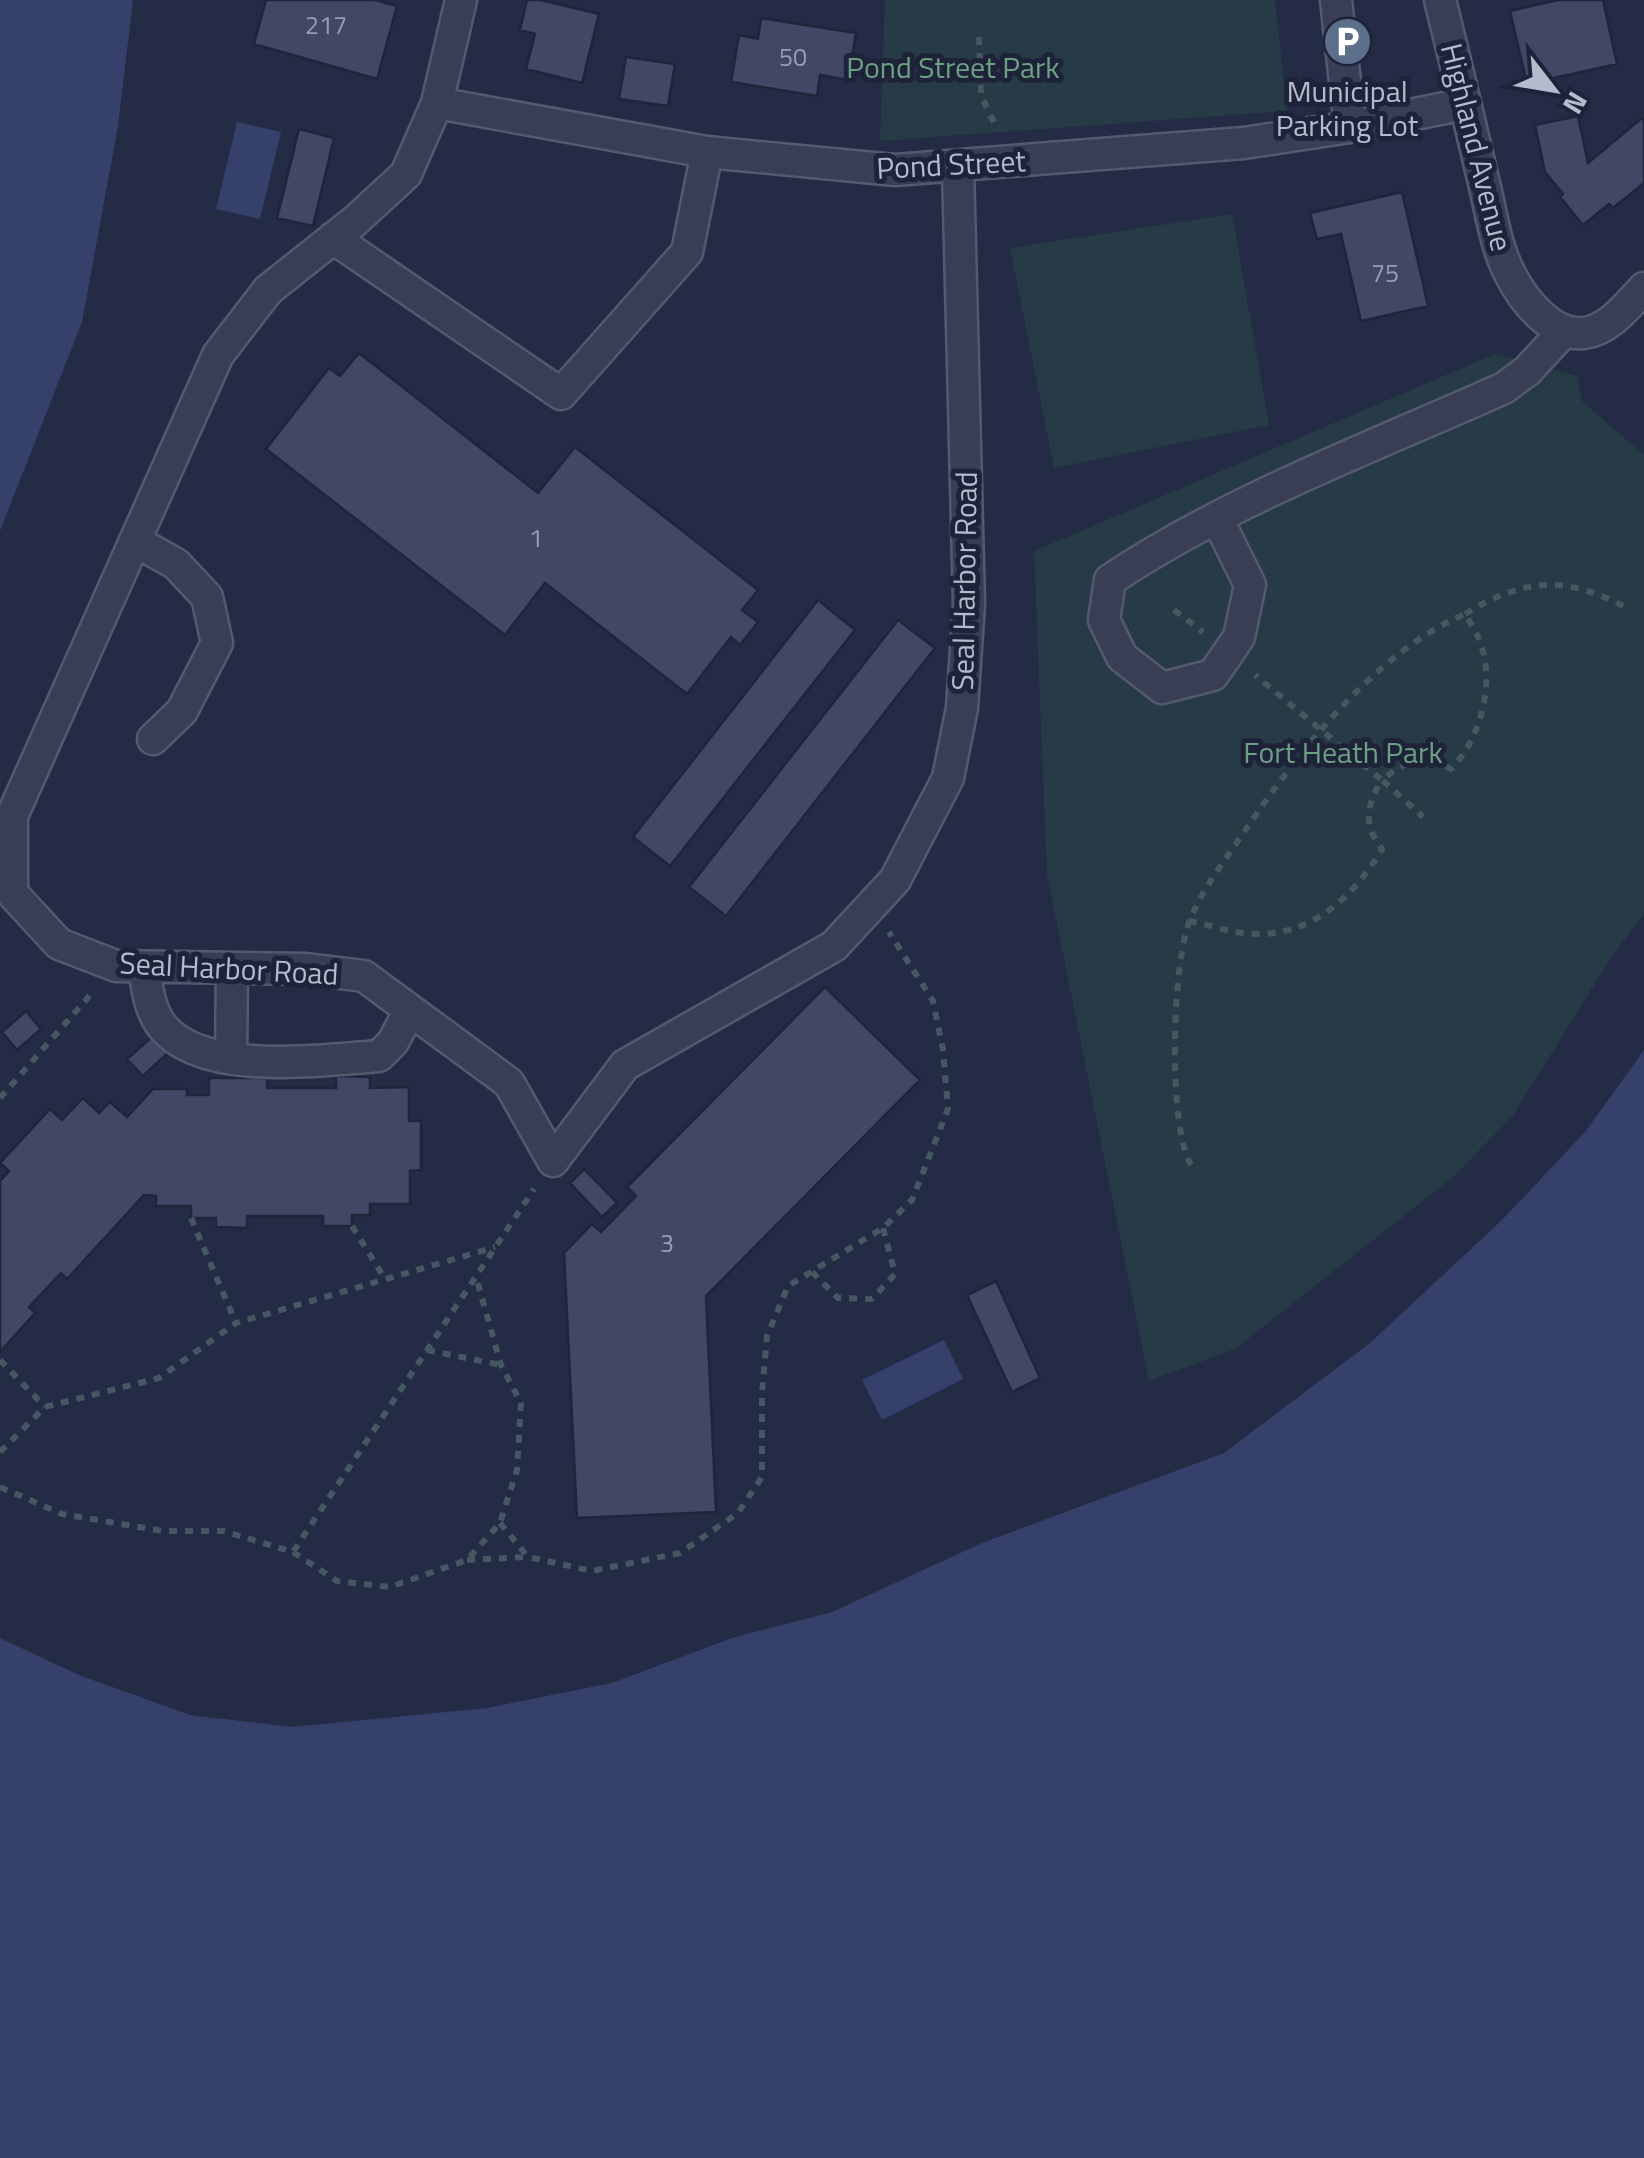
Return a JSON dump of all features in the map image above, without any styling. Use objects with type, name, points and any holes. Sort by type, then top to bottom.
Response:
[{"type":"street","name":"Seal Harbor Road","points":[[461,0],[437,103],[406,174],[268,290],[218,355],[12,816],[12,892],[59,944],[130,966],[306,969],[364,976],[509,1083],[552,1161],[625,1065],[834,946],[895,880],[948,778],[962,708],[969,604],[958,167]]},
{"type":"street","points":[[1336,0],[1350,127]]},
{"type":"street","name":"Highland Avenue","points":[[1440,0],[1510,274],[1538,312],[1564,331]]},
{"type":"street","name":"Pond Street","points":[[437,103],[706,152],[847,167],[958,167],[1244,143],[1465,104]]},
{"type":"street","points":[[333,238],[561,394],[687,252],[706,152]]},
{"type":"street","points":[[1217,518],[1250,585],[1239,637],[1212,675],[1162,688],[1122,656],[1104,620],[1110,580],[1217,518],[1504,388],[1527,371],[1564,331],[1600,328],[1644,288]]},
{"type":"street","points":[[136,541],[176,564],[207,598],[217,642],[182,711],[153,739]]},
{"type":"street","points":[[130,966],[162,1025],[194,1048],[231,1058],[274,1064],[378,1056],[392,1042],[410,1010]]},
{"type":"street","points":[[231,1058],[232,968]]},
{"type":"path","points":[[979,37],[980,95],[1012,162]]},
{"type":"path","points":[[1190,1166],[1182,1151],[1175,1108],[1180,978],[1189,921],[1213,876],[1277,782],[1402,652],[1491,598],[1558,584],[1599,593],[1626,608]]},
{"type":"path","points":[[1174,610],[1423,817]]},
{"type":"path","points":[[1189,921],[1244,933],[1301,928],[1325,916],[1356,886],[1382,850],[1367,822],[1370,799],[1382,780],[1420,758],[1451,769],[1467,754],[1484,695],[1486,665],[1480,642],[1464,614]]},
{"type":"path","points":[[0,1487],[62,1514],[163,1531],[223,1531],[293,1552],[337,1581],[390,1587],[467,1560],[528,1557],[592,1571],[680,1552],[738,1514],[762,1476],[767,1336],[788,1286],[884,1228],[912,1200],[948,1109],[943,1050],[933,1000],[890,933],[868,909]]},
{"type":"path","points":[[0,1098],[130,966]]},
{"type":"path","points":[[293,1552],[552,1161]]},
{"type":"path","points":[[191,1218],[236,1323]]},
{"type":"path","points":[[352,1226],[385,1279]]},
{"type":"path","points":[[812,1272],[838,1298],[872,1299],[896,1274],[884,1228]]},
{"type":"path","points":[[0,1452],[46,1407],[159,1378],[236,1323],[496,1247]]},
{"type":"path","points":[[467,1560],[500,1524],[517,1470],[522,1403],[501,1364],[476,1276]]},
{"type":"path","points":[[427,1350],[501,1364]]},
{"type":"path","points":[[0,1360],[46,1407]]},
{"type":"path","points":[[500,1524],[528,1557]]},
{"type":"green space","name":"Pond Street Park","points":[[885,0],[1275,0],[1287,111],[880,141]]},
{"type":"green space","points":[[1232,214],[1269,425],[1054,468],[1010,248]]},
{"type":"green space","name":"Fort Heath Park","points":[[1495,354],[1577,376],[1582,401],[1644,455],[1644,914],[1612,956],[1512,1117],[1452,1178],[1235,1349],[1149,1381],[1047,874],[1034,551]]},
{"type":"water","points":[[0,0],[133,0],[118,126],[82,322],[0,531]]},
{"type":"water","points":[[237,122],[281,132],[260,219],[216,209]]},
{"type":"water","points":[[1644,1050],[1644,2158],[0,2158],[0,1638],[79,1675],[190,1715],[292,1727],[487,1708],[612,1683],[735,1637],[832,1612],[982,1543],[1224,1453],[1370,1343],[1502,1220],[1585,1132]]},
{"type":"water","points":[[944,1340],[963,1379],[882,1420],[862,1380]]},
{"type":"building","points":[[266,0],[375,0],[397,6],[377,79],[254,44]]},
{"type":"building","points":[[527,0],[599,14],[582,83],[526,69],[535,34],[520,30]]},
{"type":"building","points":[[1558,0],[1603,0],[1617,64],[1527,84],[1510,11]]},
{"type":"building","points":[[761,18],[856,33],[848,80],[820,75],[817,96],[731,82],[739,35],[758,39]]},
{"type":"building","points":[[626,57],[675,64],[668,106],[619,99]]},
{"type":"building","points":[[1578,116],[1588,163],[1644,120],[1644,183],[1613,208],[1609,204],[1583,225],[1545,172],[1535,125]]},
{"type":"building","points":[[299,129],[334,138],[313,226],[277,218]]},
{"type":"building","points":[[1402,192],[1428,306],[1361,321],[1341,234],[1317,239],[1310,213]]},
{"type":"building","points":[[359,353],[538,493],[575,447],[758,590],[742,610],[758,622],[740,645],[731,637],[687,694],[545,583],[505,635],[266,449],[329,368],[340,376]]},
{"type":"building","points":[[818,600],[855,630],[670,866],[633,837]]},
{"type":"building","points":[[898,620],[935,648],[726,916],[689,887]]},
{"type":"building","points":[[825,987],[920,1080],[706,1296],[716,1512],[577,1518],[564,1253],[592,1224],[601,1232],[636,1196],[627,1187]]},
{"type":"building","points":[[26,1011],[41,1029],[17,1050],[2,1032]]},
{"type":"building","points":[[154,1035],[169,1052],[143,1076],[127,1059]]},
{"type":"building","points":[[336,1076],[370,1077],[370,1088],[409,1087],[409,1121],[421,1121],[421,1170],[410,1171],[410,1204],[370,1204],[370,1215],[352,1215],[352,1226],[323,1226],[323,1216],[247,1216],[247,1228],[216,1227],[216,1218],[191,1218],[191,1206],[156,1206],[156,1196],[144,1195],[67,1279],[61,1273],[29,1307],[35,1313],[0,1352],[0,1181],[9,1171],[0,1163],[50,1109],[62,1120],[83,1098],[99,1113],[110,1102],[127,1117],[153,1089],[187,1089],[187,1095],[209,1095],[209,1078],[267,1078],[267,1088],[336,1088]]},
{"type":"building","points":[[584,1169],[617,1203],[602,1217],[570,1183]]},
{"type":"building","points":[[996,1281],[1040,1378],[1012,1392],[967,1295]]},
{"type":"place","name":"Municipal Parking Lot","points":[[1347,42]]}]
